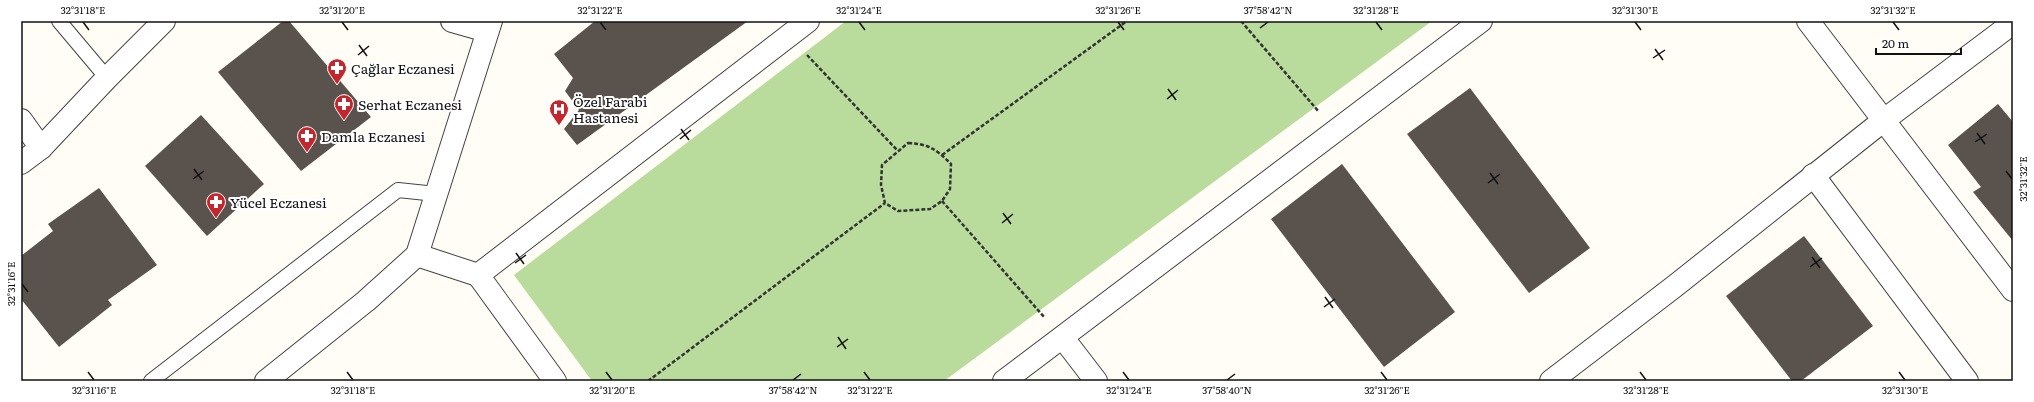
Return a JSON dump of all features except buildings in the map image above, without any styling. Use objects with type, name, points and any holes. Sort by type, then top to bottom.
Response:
[{"type":"street","points":[[21,163],[41,148],[107,78],[164,21]]},
{"type":"street","points":[[266,381],[366,301],[417,255],[489,26],[452,21]]},
{"type":"street","points":[[478,275],[808,21]]},
{"type":"street","points":[[1004,381],[1063,338],[1481,21]]},
{"type":"street","points":[[1808,21],[2013,290]]},
{"type":"street","points":[[1551,381],[1675,286],[1813,175],[2013,23]]},
{"type":"street","points":[[21,120],[41,148]]},
{"type":"street","points":[[1813,175],[1967,381]]},
{"type":"street","points":[[417,255],[478,275],[555,381]]},
{"type":"street","points":[[1063,338],[1096,381]]},
{"type":"lane","points":[[59,21],[107,78]]},
{"type":"lane","points":[[151,381],[398,190],[436,194]]},
{"type":"path","points":[[942,155],[1127,21]]},
{"type":"path","points":[[1241,21],[1336,131]]},
{"type":"path","points":[[789,36],[897,150]]},
{"type":"path","points":[[908,143],[922,143],[934,148],[951,164],[950,189],[942,201],[930,209],[920,211],[898,211],[885,203],[881,185],[882,165],[897,150],[908,143]]},
{"type":"path","points":[[942,201],[1063,338]]},
{"type":"path","points":[[648,381],[885,203]]},
{"type":"green space","points":[[846,21],[1432,21],[944,381],[592,381],[514,275]]},
{"type":"place","name":"Çağlar Eczanesi","points":[[337,85]]},
{"type":"place","name":"Serhat Eczanesi","points":[[344,121]]},
{"type":"place","name":"Özel Farabi Hastanesi","points":[[559,126]]},
{"type":"place","name":"Damla Eczanesi","points":[[307,153]]},
{"type":"place","name":"Yücel Eczanesi","points":[[216,219]]}]
